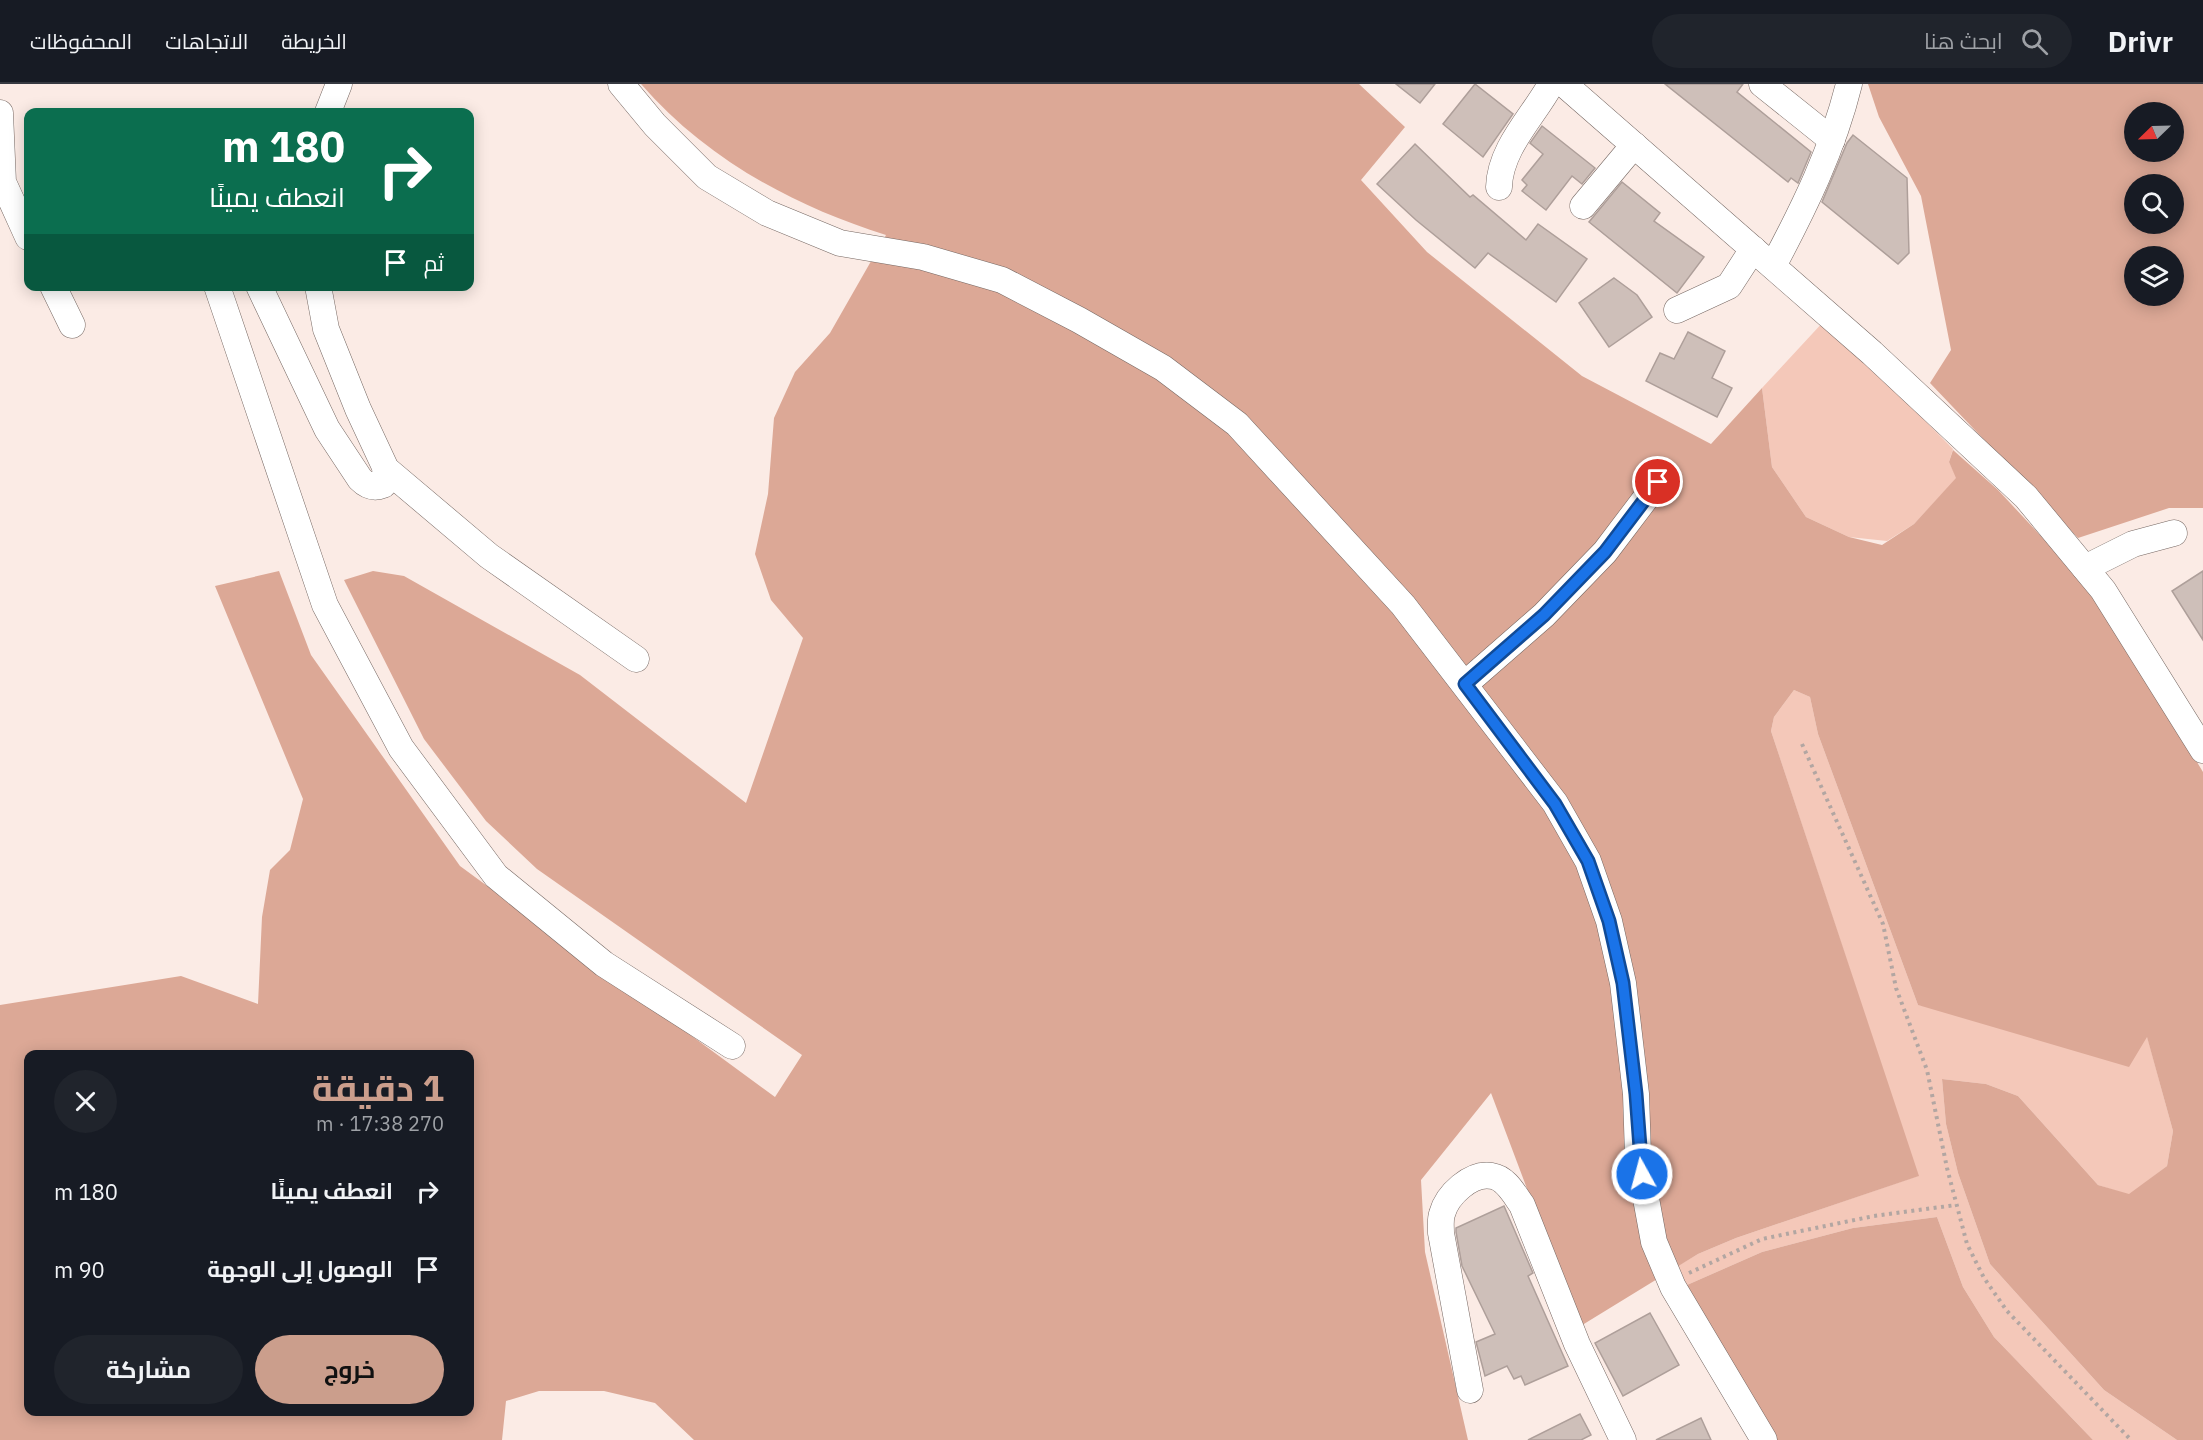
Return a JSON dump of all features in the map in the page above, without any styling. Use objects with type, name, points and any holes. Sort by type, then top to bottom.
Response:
[{"type":"street","points":[[330,108],[339,84]]},
{"type":"street","points":[[621,84],[655,125],[706,177],[767,213],[840,243],[923,257],[1002,280],[1163,368],[1237,424],[1403,605],[1555,804],[1588,861],[1609,921],[1623,983],[1636,1094],[1638,1155],[1654,1242],[1673,1287],[1764,1440]]},
{"type":"street","points":[[1499,187],[1500,171],[1515,139],[1537,110],[1551,84]]},
{"type":"street","points":[[1564,84],[1872,352],[2026,497],[2103,591],[2203,750]]},
{"type":"street","points":[[1762,84],[1832,140]]},
{"type":"street","points":[[1773,266],[1809,199],[1832,140],[1849,84]]},
{"type":"street","points":[[0,113],[3,182],[24,228]]},
{"type":"street","points":[[1583,206],[1634,145]]},
{"type":"street","points":[[1677,310],[1729,286],[1753,249]]},
{"type":"street","points":[[55,291],[72,326]]},
{"type":"street","points":[[219,291],[325,605],[400,748],[496,876],[604,964],[732,1046]]},
{"type":"street","points":[[261,291],[327,429],[360,479],[367,486],[377,488],[382,485],[386,469]]},
{"type":"street","points":[[319,291],[326,329],[358,409],[386,469],[489,556],[636,659]]},
{"type":"street","points":[[1465,684],[1544,615],[1605,552],[1658,482]]},
{"type":"street","points":[[2085,568],[2133,544],[2174,533]]},
{"type":"street","points":[[1470,1390],[1441,1233],[1442,1214],[1451,1198],[1466,1182],[1477,1177],[1492,1176],[1508,1185],[1522,1205],[1577,1344],[1623,1440]]},
{"type":"path","points":[[1802,744],[1883,924],[1896,988],[1927,1070],[1956,1205],[1967,1244],[1984,1278],[2007,1311],[2131,1440]]},
{"type":"path","points":[[1687,1274],[1762,1239],[1874,1216],[1956,1205]]},
{"type":"shaded area","points":[[641,84],[1359,84],[1405,127],[1361,180],[1427,252],[1582,376],[1711,444],[1762,388],[1772,467],[1806,517],[1849,537],[1882,545],[1914,524],[1956,478],[1949,462],[1953,450],[1998,490],[2095,594],[2203,772],[2203,1440],[2177,1440],[2104,1390],[1990,1264],[1958,1173],[1946,1124],[1942,1079],[1986,1084],[2018,1096],[2098,1185],[2129,1194],[2167,1166],[2173,1131],[2147,1037],[2129,1067],[1918,1005],[1818,734],[1810,697],[1794,690],[1774,717],[1771,731],[1919,1176],[1736,1238],[1698,1254],[1579,1327],[1491,1093],[1421,1180],[1425,1252],[1468,1440],[694,1440],[655,1403],[604,1391],[539,1391],[506,1401],[502,1440],[0,1440],[0,1005],[181,976],[258,1004],[262,917],[270,870],[290,850],[303,799],[215,586],[279,571],[311,655],[460,866],[775,1097],[802,1055],[537,869],[486,821],[424,739],[344,580],[373,571],[404,576],[580,675],[746,803],[803,638],[771,600],[755,554],[768,494],[774,418],[795,372],[830,333],[886,235],[817,210],[784,194],[722,157],[693,135]]},
{"type":"shaded area","points":[[1868,84],[2203,84],[2203,508],[2169,508],[2078,538],[1930,383],[1951,350],[1921,196],[1879,117]]},
{"type":"shaded area","points":[[1825,320],[1953,449],[1949,462],[1957,478],[1914,524],[1887,541],[1849,537],[1806,517],[1772,467],[1762,388]]},
{"type":"shaded area","points":[[1794,690],[1810,697],[1818,734],[1918,1005],[2147,1036],[2173,1131],[2167,1166],[2129,1195],[2098,1185],[2018,1096],[1986,1084],[1942,1079],[1946,1124],[1958,1173],[1990,1264],[2104,1390],[2177,1440],[2093,1440],[1994,1337],[1963,1287],[1937,1217],[1853,1228],[1762,1252],[1687,1285],[1676,1267],[1698,1254],[1736,1238],[1918,1176],[1771,731],[1774,717]]},
{"type":"shaded area","points":[[1937,1217],[1963,1287],[1994,1337],[2093,1440],[1775,1440],[1687,1285],[1762,1252],[1853,1228]]},
{"type":"building","points":[[1396,84],[1435,84],[1420,103]]},
{"type":"building","points":[[1475,84],[1513,114],[1483,157],[1443,124]]},
{"type":"building","points":[[1665,84],[1743,84],[1737,92],[1811,152],[1798,183],[1791,178],[1788,182]]},
{"type":"building","points":[[1542,126],[1595,168],[1582,184],[1572,176],[1546,210],[1522,191],[1527,185],[1522,180],[1543,154],[1530,143]]},
{"type":"building","points":[[1853,135],[1907,178],[1909,253],[1898,264],[1822,202],[1847,143]]},
{"type":"building","points":[[1415,144],[1470,197],[1473,195],[1526,240],[1538,224],[1587,259],[1556,302],[1488,253],[1475,268],[1416,220],[1377,184]]},
{"type":"building","points":[[1622,182],[1660,213],[1654,221],[1704,257],[1677,293],[1589,222]]},
{"type":"building","points":[[1614,278],[1637,295],[1652,317],[1609,347],[1579,303]]},
{"type":"building","points":[[1688,332],[1725,351],[1712,378],[1732,388],[1717,417],[1646,381],[1660,353],[1674,359]]},
{"type":"building","points":[[2203,571],[2203,640],[2172,591]]},
{"type":"building","points":[[1504,1206],[1533,1273],[1528,1276],[1568,1366],[1525,1385],[1521,1376],[1514,1379],[1507,1366],[1485,1376],[1476,1342],[1495,1334],[1462,1266],[1456,1232],[1456,1228]]},
{"type":"building","points":[[1650,1313],[1679,1365],[1623,1396],[1595,1343]]},
{"type":"building","points":[[1580,1414],[1591,1435],[1581,1440],[1528,1440]]},
{"type":"building","points":[[1701,1418],[1711,1440],[1656,1440]]},
{"type":"route","points":[[1642,1174],[1638,1155],[1636,1094],[1623,983],[1609,921],[1588,861],[1555,804],[1465,684],[1544,615],[1605,552],[1658,482]]}]
